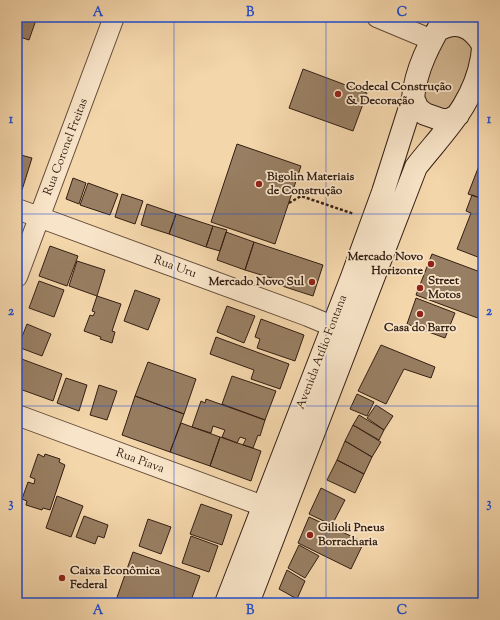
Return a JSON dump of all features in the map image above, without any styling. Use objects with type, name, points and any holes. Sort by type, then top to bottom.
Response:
[{"type":"main road","points":[[482,17],[483,53],[476,81],[468,100],[458,115],[449,120],[442,120],[425,114],[418,109],[413,98],[414,85],[438,29],[445,26],[458,25],[470,30],[477,36],[483,53]]},
{"type":"main road","name":"Avenida Atílio Fontana","points":[[226,603],[352,276],[387,178],[413,98]]},
{"type":"main road","name":"Avenida Atílio Fontana","points":[[248,603],[414,172],[458,115]]},
{"type":"street","name":"Rua Coronel Freitas","points":[[17,278],[114,17]]},
{"type":"street","points":[[376,17],[438,29]]},
{"type":"street","name":"Rua Uru","points":[[17,209],[301,313],[332,326]]},
{"type":"street","name":"Rua Piava","points":[[17,415],[263,506]]},
{"type":"path","points":[[289,203],[301,196],[372,220]]},
{"type":"shaded area","points":[[454,36],[464,38],[474,47],[470,78],[450,110],[427,109],[420,86],[426,68],[446,38]]},
{"type":"building","points":[[17,17],[37,17],[29,40],[17,36]]},
{"type":"building","points":[[303,69],[367,93],[353,131],[289,108]]},
{"type":"building","name":"Bigolin Materiais de Construção","points":[[237,144],[301,166],[275,244],[211,222]]},
{"type":"building","points":[[17,154],[32,158],[22,190],[17,189]]},
{"type":"building","points":[[483,158],[483,199],[468,194]]},
{"type":"building","points":[[73,178],[86,183],[79,204],[66,199]]},
{"type":"building","points":[[88,183],[118,194],[110,215],[80,205]]},
{"type":"building","points":[[122,194],[143,201],[135,224],[115,217]]},
{"type":"building","points":[[472,195],[483,199],[483,259],[457,249],[471,213],[466,211]]},
{"type":"building","points":[[147,204],[176,214],[169,234],[141,225]]},
{"type":"building","points":[[176,214],[213,226],[206,247],[169,234]]},
{"type":"building","points":[[213,226],[227,230],[220,251],[206,247]]},
{"type":"building","points":[[226,232],[254,242],[245,270],[217,260]]},
{"type":"building","points":[[254,242],[323,265],[313,296],[279,285],[281,281],[245,270]]},
{"type":"building","points":[[50,246],[78,256],[67,286],[39,276]]},
{"type":"building","points":[[432,254],[483,273],[483,320],[416,295]]},
{"type":"building","points":[[77,261],[105,270],[97,296],[69,286]]},
{"type":"building","points":[[39,281],[64,290],[54,317],[29,308]]},
{"type":"building","points":[[135,290],[160,299],[148,330],[124,321]]},
{"type":"building","points":[[97,296],[121,304],[112,331],[115,332],[112,343],[84,331],[90,315],[93,316],[95,312],[92,311]]},
{"type":"building","points":[[416,298],[455,313],[445,338],[407,324]]},
{"type":"building","points":[[227,306],[255,316],[244,343],[217,332]]},
{"type":"building","points":[[261,319],[304,335],[295,361],[257,348],[260,339],[255,337]]},
{"type":"building","points":[[27,324],[51,334],[42,356],[18,347]]},
{"type":"building","points":[[216,337],[289,364],[280,389],[251,379],[254,370],[210,354]]},
{"type":"building","points":[[381,345],[435,367],[431,378],[404,369],[386,404],[358,391]]},
{"type":"building","points":[[19,358],[62,374],[53,401],[17,388],[17,363]]},
{"type":"building","points":[[148,362],[196,379],[184,414],[135,396]]},
{"type":"building","points":[[232,376],[276,391],[265,420],[222,404]]},
{"type":"building","points":[[66,378],[87,385],[79,411],[57,403]]},
{"type":"building","points":[[99,385],[117,391],[107,420],[90,415]]},
{"type":"building","points":[[357,394],[374,402],[367,416],[350,409]]},
{"type":"building","points":[[135,396],[184,414],[170,452],[122,435]]},
{"type":"building","points":[[206,399],[265,420],[260,436],[258,435],[253,448],[243,445],[246,439],[240,437],[237,443],[222,437],[225,430],[213,426],[211,433],[192,427],[201,401],[205,403]]},
{"type":"building","points":[[376,405],[393,416],[384,430],[367,418]]},
{"type":"building","points":[[359,415],[384,430],[379,440],[353,425]]},
{"type":"building","points":[[181,423],[220,437],[210,466],[170,452]]},
{"type":"building","points":[[353,425],[381,442],[372,457],[345,441]]},
{"type":"building","points":[[220,437],[261,451],[251,481],[210,466]]},
{"type":"building","points":[[345,441],[372,457],[364,474],[337,460]]},
{"type":"building","points":[[38,454],[44,457],[45,454],[60,459],[59,462],[65,465],[50,510],[43,508],[42,510],[26,505],[27,501],[22,499],[28,482],[34,484],[35,479],[30,477]]},
{"type":"building","points":[[337,460],[364,474],[355,493],[327,480]]},
{"type":"building","points":[[321,488],[345,500],[332,525],[309,514]]},
{"type":"building","points":[[57,496],[83,506],[71,537],[46,528]]},
{"type":"building","points":[[201,504],[232,515],[222,545],[190,534]]},
{"type":"building","points":[[84,516],[108,525],[104,538],[98,536],[95,544],[76,537]]},
{"type":"building","points":[[309,517],[364,542],[351,569],[298,543]]},
{"type":"building","points":[[148,519],[171,527],[161,554],[139,546]]},
{"type":"building","points":[[191,536],[218,546],[209,572],[182,563]]},
{"type":"building","points":[[299,545],[319,556],[305,578],[288,568]]},
{"type":"building","points":[[133,552],[200,576],[190,603],[115,603]]},
{"type":"building","points":[[287,570],[305,581],[297,599],[279,589]]},
{"type":"place","name":"Codecal Construção & Decoração","points":[[338,94]]},
{"type":"place","name":"Bigolin Materiais de Construção","points":[[259,184]]},
{"type":"place","name":"Mercado Novo Horizonte","points":[[431,264]]},
{"type":"place","name":"Mercado Novo Sul","points":[[312,282]]},
{"type":"place","name":"Street Motos","points":[[420,288]]},
{"type":"place","name":"Casa do Barro","points":[[420,314]]},
{"type":"place","name":"Gilioli Pneus Borracharia","points":[[310,535]]},
{"type":"place","name":"Caixa Econômica Federal","points":[[62,578]]}]
